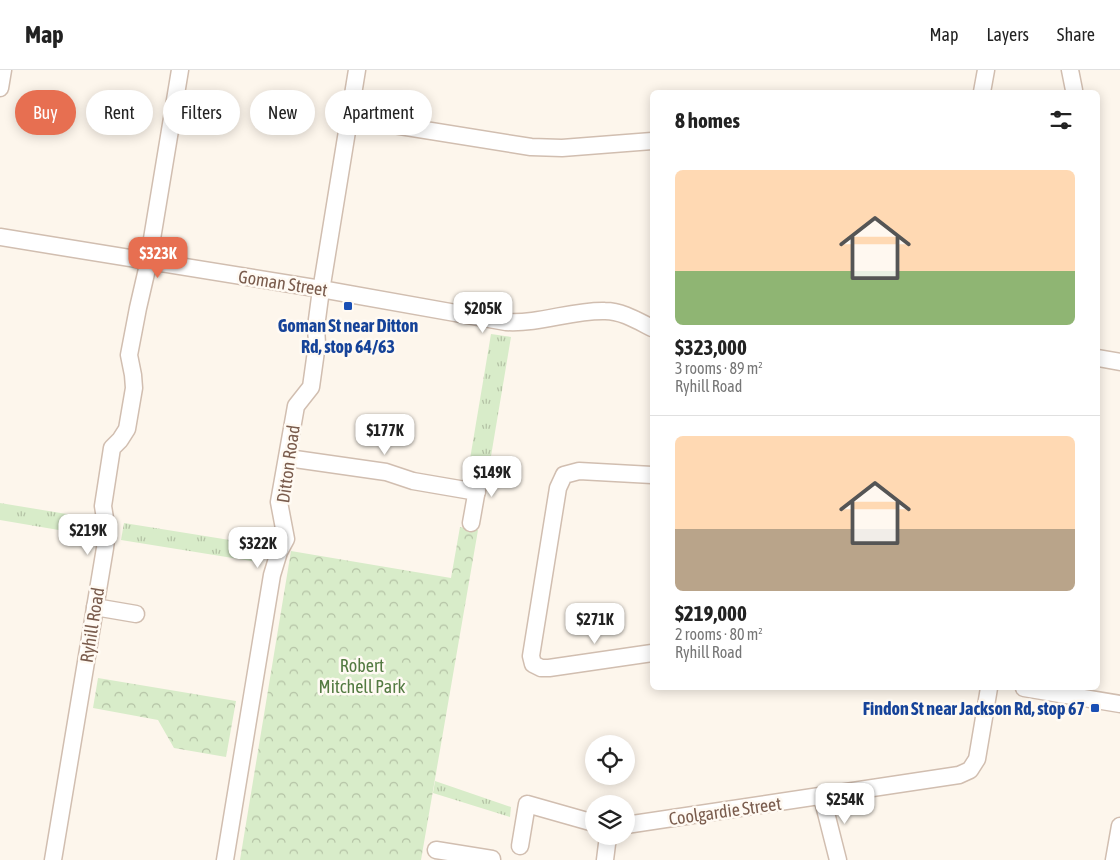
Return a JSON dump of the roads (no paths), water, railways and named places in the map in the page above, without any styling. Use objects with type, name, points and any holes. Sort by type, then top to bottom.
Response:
[{"type":"street","points":[[0,88],[3,70]]},
{"type":"street","name":"Ryhill Road","points":[[53,860],[107,531],[102,506],[112,448],[123,435],[128,421],[134,388],[129,355],[148,262],[180,70]]},
{"type":"street","name":"Ditton Road","points":[[354,90],[357,70]]},
{"type":"street","points":[[982,90],[986,70]]},
{"type":"street","points":[[1070,70],[1074,90]]},
{"type":"street","points":[[432,131],[532,147],[562,148],[650,141]]},
{"type":"street","name":"Ditton Road","points":[[226,860],[272,575],[279,552],[286,539],[279,502],[296,406],[311,387],[317,344],[316,327],[321,289],[347,135]]},
{"type":"street","name":"Goman Street","points":[[0,237],[321,289],[506,322],[535,322],[607,310],[622,314],[650,327]]},
{"type":"street","points":[[1100,358],[1120,362]]},
{"type":"street","points":[[288,458],[386,472],[413,481],[477,492]]},
{"type":"street","points":[[471,523],[481,467]]},
{"type":"street","points":[[650,475],[579,471],[564,475],[558,488],[531,656],[533,664],[540,668],[550,668],[650,653]]},
{"type":"street","points":[[95,607],[136,614]]},
{"type":"street","name":"Coolgardie Street","points":[[635,824],[959,775],[970,770],[977,759],[989,690]]},
{"type":"street","points":[[1036,690],[1120,704]]},
{"type":"street","points":[[822,797],[838,860]]},
{"type":"street","points":[[520,846],[527,804],[585,820]]},
{"type":"street","points":[[1114,860],[1120,826]]},
{"type":"street","points":[[605,860],[607,845]]},
{"type":"street","points":[[436,850],[469,858],[492,859]]},
{"type":"place","name":"Goman St near Ditton Rd, stop 64/63","points":[[348,306]]},
{"type":"place","name":"Findon St near Jackson Rd, stop 67","points":[[1095,708]]},
{"type":"park label","name":"Robert Mitchell Park","points":[[362,675]]}]
